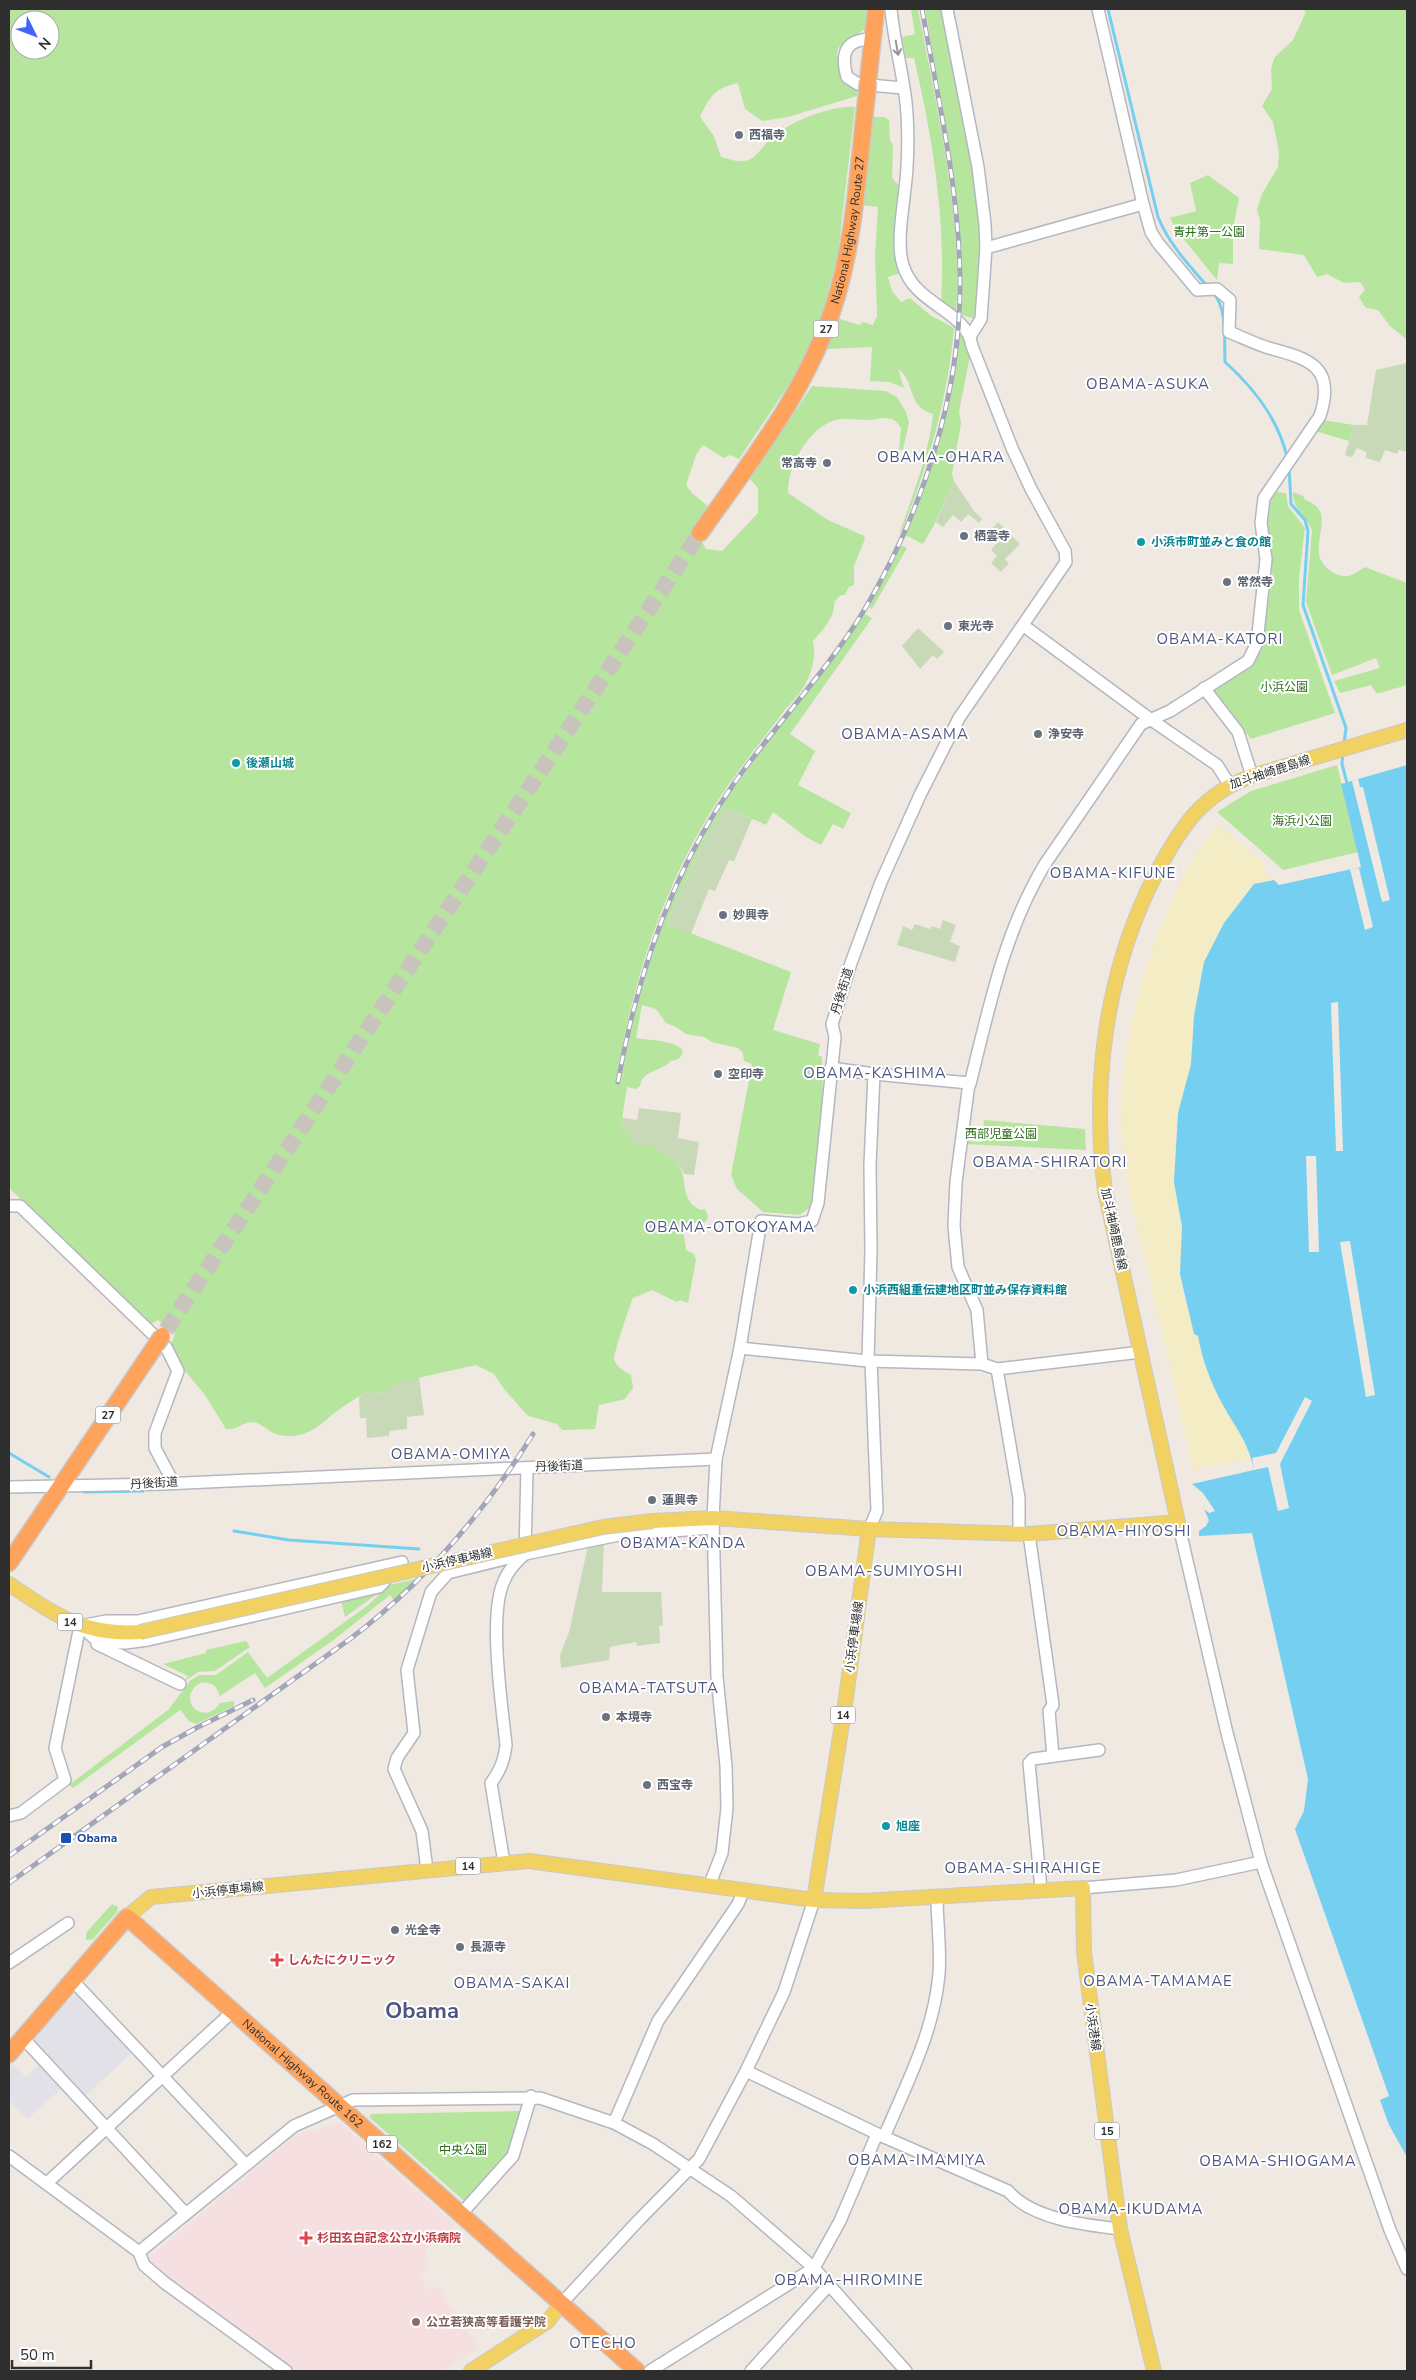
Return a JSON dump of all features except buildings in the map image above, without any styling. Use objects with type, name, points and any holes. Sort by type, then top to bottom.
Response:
[{"type":"highway","name":"National Highway Route 27","points":[[700,533],[794,394],[824,334],[839,289],[847,253],[876,9]]},
{"type":"highway","name":"27","points":[[9,1563],[59,1486],[162,1337]]},
{"type":"highway","points":[[9,2054],[128,1917]]},
{"type":"highway","name":"National Highway Route 162","points":[[128,1917],[232,2012],[637,2371]]},
{"type":"main road","name":"加斗袖崎鹿島線","points":[[1178,1522],[1105,1191],[1102,1169],[1100,1122],[1105,1034],[1119,968],[1136,917],[1151,884],[1186,825],[1207,801],[1230,784],[1252,776],[1407,730]]},
{"type":"main road","name":"小浜停車場線","points":[[9,1584],[56,1615],[80,1626],[122,1633],[140,1632],[602,1527],[653,1521],[868,1529],[845,1705],[814,1900],[743,1892],[529,1861],[151,1897],[128,1917]]},
{"type":"main road","points":[[868,1529],[1024,1534],[1178,1522]]},
{"type":"main road","points":[[814,1900],[864,1901],[1083,1888]]},
{"type":"main road","name":"小浜港線","points":[[1083,1888],[1084,1952],[1120,2229],[1154,2371]]},
{"type":"main road","points":[[471,2371],[548,2321],[562,2304]]},
{"type":"street","points":[[891,9],[907,113],[908,165],[900,247],[903,266],[911,282],[922,294],[962,322],[971,335],[981,319],[986,248],[985,224],[978,167],[947,9]]},
{"type":"street","points":[[970,1084],[994,984],[1010,934],[1031,887],[1141,724],[1170,711],[1248,661],[1257,642],[1266,559],[1261,523],[1264,498],[1320,416],[1325,400],[1326,387],[1323,376],[1309,361],[1230,332],[1230,300],[1224,293],[1210,289],[1197,290],[1158,243],[1152,232],[1143,204],[1098,9]]},
{"type":"street","points":[[873,39],[858,41],[844,51],[843,56],[847,77],[858,84],[903,88]]},
{"type":"street","points":[[986,248],[1143,204]]},
{"type":"street","name":"丹後街道","points":[[740,1348],[761,1221],[798,1224],[812,1221],[818,1203],[835,1037],[832,1024],[851,963],[898,841],[959,718],[1024,626],[1066,562],[1065,551],[1031,489],[1012,448],[972,346],[971,335]]},
{"type":"street","points":[[1024,626],[1150,720],[1216,765],[1230,784]]},
{"type":"street","points":[[1204,688],[1238,732],[1252,776]]},
{"type":"street","points":[[831,1068],[968,1084],[956,1182],[954,1226],[958,1267],[978,1310],[982,1364]]},
{"type":"street","points":[[868,1529],[877,1511],[870,1361],[870,1166],[874,1074]]},
{"type":"street","points":[[9,1206],[20,1206],[148,1329],[171,1355],[178,1372],[155,1433],[155,1448],[173,1482]]},
{"type":"street","points":[[709,1886],[722,1853],[727,1808],[726,1766],[717,1678],[713,1523],[716,1460],[740,1348],[870,1361],[982,1364],[997,1369],[1141,1352]]},
{"type":"street","points":[[997,1369],[1053,1705],[1049,1711],[1053,1756]]},
{"type":"street","name":"丹後街道","points":[[9,1487],[716,1460]]},
{"type":"street","points":[[504,1863],[491,1783],[499,1773],[504,1760],[506,1745],[497,1623],[503,1582],[513,1565],[525,1554],[526,1468]]},
{"type":"street","points":[[1178,1522],[1227,1733],[1261,1862],[1386,2220],[1407,2269]]},
{"type":"street","points":[[428,1870],[422,1831],[394,1769],[397,1758],[414,1733],[407,1670],[431,1592],[448,1573],[525,1554],[628,1534],[713,1523]]},
{"type":"street","points":[[402,1562],[380,1587],[148,1640],[125,1643],[99,1642],[80,1626],[106,1622],[138,1621],[402,1562]]},
{"type":"street","points":[[80,1626],[100,1647],[180,1684]]},
{"type":"street","points":[[9,1816],[21,1813],[65,1780],[55,1748],[80,1626]]},
{"type":"street","points":[[1041,1889],[1029,1763],[1033,1759],[1099,1750]]},
{"type":"street","points":[[1083,1888],[1176,1880],[1261,1862]]},
{"type":"street","points":[[614,2124],[658,2021],[738,1904],[743,1892]]},
{"type":"street","points":[[650,2371],[814,2268],[840,2221],[881,2136],[920,2050],[932,2016],[939,1974],[937,1897]]},
{"type":"street","points":[[562,2304],[689,2167],[699,2159],[746,2071],[784,1992],[814,1900]]},
{"type":"street","points":[[9,1963],[68,1923]]},
{"type":"street","points":[[73,1981],[246,2165]]},
{"type":"street","points":[[47,2183],[232,2012]]},
{"type":"street","points":[[24,2039],[186,2214]]},
{"type":"street","points":[[746,2071],[881,2136],[1008,2191],[1017,2202],[1057,2218],[1092,2226],[1120,2229]]},
{"type":"street","points":[[461,2214],[513,2156],[531,2096]]},
{"type":"street","points":[[139,2252],[294,2126],[353,2100],[531,2096],[568,2106],[614,2124],[652,2144],[731,2196],[814,2268],[906,2371]]},
{"type":"street","points":[[9,2156],[139,2252],[144,2265],[165,2284],[271,2367],[286,2371]]},
{"type":"street","points":[[751,2371],[829,2285]]},
{"type":"shaded area","points":[[9,1749],[13,1749],[13,1811],[9,1812]]},
{"type":"shaded area","points":[[78,1992],[133,2051],[85,2097],[35,2043],[36,2033]]},
{"type":"shaded area","points":[[12,2063],[26,2077],[40,2064],[62,2088],[27,2119],[9,2100],[9,2067]]},
{"type":"shaded area","name":"杉田玄白記念公立小浜病院","points":[[340,2123],[455,2225],[424,2251],[428,2257],[423,2261],[427,2267],[419,2275],[429,2291],[437,2286],[478,2348],[442,2371],[294,2371],[168,2280],[148,2258],[298,2134]]},
{"type":"green space","points":[[9,9],[868,9],[866,28],[838,48],[837,53],[843,80],[858,89],[857,96],[788,117],[762,121],[745,109],[738,83],[724,87],[714,94],[700,117],[714,136],[721,157],[743,161],[750,160],[786,127],[826,110],[855,107],[838,253],[823,312],[808,351],[796,374],[739,459],[730,455],[724,458],[703,445],[696,455],[686,485],[692,493],[709,507],[695,529],[706,549],[722,551],[758,513],[758,488],[750,479],[812,386],[886,391],[897,397],[906,412],[909,423],[903,449],[899,450],[901,428],[894,420],[887,418],[868,420],[841,419],[830,422],[811,437],[796,459],[789,482],[788,493],[828,520],[864,536],[865,539],[854,566],[854,585],[849,587],[845,595],[841,595],[834,602],[831,618],[813,641],[814,651],[811,672],[805,685],[729,784],[707,818],[688,853],[671,889],[643,963],[623,1041],[616,1081],[621,1082],[638,1004],[662,928],[694,855],[735,787],[864,614],[872,618],[790,734],[815,751],[798,785],[851,813],[843,829],[833,824],[821,845],[806,837],[773,812],[766,825],[725,807],[693,864],[667,924],[791,972],[773,1030],[820,1044],[818,1055],[822,1057],[823,1099],[814,1204],[800,1215],[763,1212],[737,1189],[731,1175],[752,1064],[744,1061],[743,1053],[738,1048],[712,1042],[704,1037],[686,1034],[666,1023],[656,1009],[642,1005],[636,1038],[667,1042],[683,1050],[679,1058],[644,1077],[640,1086],[636,1089],[627,1087],[621,1126],[631,1137],[654,1144],[657,1151],[670,1156],[678,1163],[688,1197],[692,1204],[701,1210],[705,1209],[708,1216],[706,1222],[693,1223],[683,1229],[686,1250],[694,1254],[696,1260],[688,1303],[680,1300],[677,1302],[652,1290],[633,1298],[614,1359],[618,1367],[631,1375],[633,1388],[625,1399],[599,1405],[595,1429],[562,1430],[557,1424],[528,1416],[504,1389],[494,1374],[476,1365],[400,1382],[389,1390],[372,1394],[366,1392],[309,1432],[288,1436],[275,1434],[255,1422],[226,1429],[205,1395],[186,1372],[181,1369],[170,1347],[175,1333],[158,1320],[151,1324],[11,1190],[9,1178]]},
{"type":"green space","points":[[911,9],[918,9],[940,122],[952,200],[956,238],[956,313],[941,304],[942,242],[932,150],[914,58],[906,58],[902,37],[915,34]]},
{"type":"green space","points":[[925,9],[943,9],[982,223],[978,316],[975,319],[962,315],[962,276],[956,199]]},
{"type":"green space","points":[[1302,9],[1407,9],[1407,340],[1390,326],[1378,310],[1366,308],[1359,297],[1365,290],[1360,282],[1344,283],[1327,274],[1317,277],[1304,255],[1259,249],[1260,220],[1257,210],[1262,194],[1278,167],[1279,152],[1273,122],[1262,106],[1272,89],[1271,70],[1274,58],[1293,40],[1306,12]]},
{"type":"green space","points":[[871,117],[884,117],[889,120],[890,140],[893,145],[892,178],[901,188],[896,253],[900,273],[888,277],[892,291],[901,302],[910,298],[930,315],[954,328],[942,406],[920,483],[901,533],[924,459],[933,414],[924,410],[919,405],[904,374],[898,369],[904,388],[889,382],[870,381],[872,347],[825,349],[837,318],[859,325],[863,322],[873,325],[877,316],[875,255],[878,207],[860,205]]},
{"type":"green space","name":"青井第一公園","points":[[1208,175],[1239,198],[1233,229],[1233,264],[1219,263],[1217,280],[1177,231],[1170,218],[1196,211],[1190,183]]},
{"type":"green space","points":[[960,331],[965,334],[970,356],[959,411],[961,423],[952,474],[954,481],[923,544],[905,535],[933,461],[952,384]]},
{"type":"green space","points":[[1407,363],[1407,452],[1399,450],[1397,454],[1385,450],[1380,462],[1366,458],[1366,452],[1357,448],[1352,457],[1345,455],[1354,425],[1367,425],[1376,370]]},
{"type":"green space","points":[[1322,420],[1354,425],[1349,441],[1315,431]]},
{"type":"green space","points":[[954,481],[974,511],[982,519],[979,523],[968,514],[961,522],[953,515],[943,527],[936,522]]},
{"type":"green space","name":"小浜公園","points":[[1275,492],[1286,493],[1288,506],[1305,528],[1299,577],[1299,610],[1335,713],[1251,739],[1214,693],[1215,687],[1237,675],[1247,666],[1253,656],[1263,629],[1267,613],[1272,567],[1268,515]]},
{"type":"green space","points":[[1293,492],[1303,496],[1305,500],[1314,504],[1319,510],[1322,523],[1319,554],[1322,562],[1329,570],[1339,575],[1348,576],[1355,574],[1365,567],[1407,583],[1407,685],[1380,693],[1376,693],[1371,685],[1340,693],[1334,681],[1380,668],[1376,658],[1332,675],[1306,602],[1312,530],[1295,503]]},
{"type":"green space","points":[[998,522],[1020,544],[1005,559],[1009,563],[1001,572],[991,563],[997,556],[991,550],[999,540],[990,531]]},
{"type":"green space","points":[[901,545],[907,548],[872,609],[869,607]]},
{"type":"green space","points":[[918,628],[944,652],[937,659],[933,655],[920,669],[902,646]]},
{"type":"green space","name":"海浜小公園","points":[[1337,765],[1358,852],[1283,870],[1217,812],[1251,791]]},
{"type":"green space","points":[[725,807],[752,819],[734,861],[729,860],[715,891],[709,889],[691,934],[667,924],[693,864]]},
{"type":"green space","points":[[943,920],[956,925],[950,942],[960,946],[955,962],[897,945],[903,926],[912,930],[915,924],[930,929],[932,926],[940,929]]},
{"type":"green space","points":[[639,1108],[681,1113],[678,1138],[699,1142],[694,1175],[684,1174],[682,1169],[669,1156],[657,1151],[654,1144],[646,1146],[633,1144],[631,1137],[621,1126],[622,1118],[637,1120]]},
{"type":"green space","name":"西部児童公園","points":[[984,1120],[1085,1129],[1086,1150],[965,1144],[965,1141],[982,1142]]},
{"type":"green space","points":[[419,1377],[424,1415],[407,1417],[407,1429],[389,1431],[389,1436],[367,1438],[366,1418],[360,1418],[359,1397],[366,1392],[379,1393],[401,1381]]},
{"type":"green space","points":[[604,1543],[602,1592],[661,1592],[663,1625],[659,1626],[660,1643],[637,1646],[636,1642],[610,1647],[609,1660],[561,1668],[560,1655],[569,1632],[588,1546]]},
{"type":"green space","points":[[416,1579],[394,1600],[390,1595],[335,1639],[265,1688],[255,1673],[220,1696],[213,1685],[200,1683],[195,1687],[190,1696],[192,1706],[196,1710],[207,1713],[215,1709],[220,1703],[234,1701],[234,1706],[196,1724],[189,1721],[180,1710],[73,1788],[69,1785],[168,1710],[190,1681],[199,1675],[216,1675],[248,1652],[267,1678],[367,1606],[389,1585]]},
{"type":"green space","points":[[381,1591],[345,1617],[341,1600]]},
{"type":"green space","points":[[246,1641],[250,1647],[215,1671],[198,1672],[185,1681],[188,1676],[163,1664],[206,1653],[206,1650]]},
{"type":"green space","points":[[112,1904],[118,1907],[117,1912],[93,1939],[86,1940],[86,1933]]},
{"type":"green space","name":"中央公園","points":[[522,2111],[506,2157],[468,2200],[463,2200],[369,2117],[371,2114]]},
{"type":"sand","points":[[1219,825],[1263,863],[1266,873],[1274,880],[1254,884],[1224,923],[1202,968],[1199,997],[1194,1016],[1193,1054],[1176,1128],[1174,1182],[1182,1227],[1181,1284],[1194,1334],[1198,1336],[1204,1362],[1221,1402],[1243,1435],[1252,1458],[1193,1470],[1130,1192],[1123,1152],[1121,1125],[1122,1096],[1129,1037],[1151,952],[1178,886],[1192,860]]},
{"type":"water","points":[[1407,765],[1407,2157],[1389,2125],[1380,2100],[1389,2096],[1295,1829],[1304,1811],[1308,1779],[1252,1533],[1199,1536],[1199,1531],[1206,1526],[1209,1520],[1204,1509],[1209,1513],[1215,1511],[1203,1493],[1192,1484],[1254,1470],[1245,1443],[1211,1380],[1198,1336],[1194,1334],[1180,1274],[1182,1227],[1174,1182],[1178,1113],[1191,1064],[1194,1016],[1204,962],[1224,923],[1254,884],[1274,880],[1279,885],[1361,867],[1341,784]]},
{"type":"pier","points":[[1358,779],[1360,787],[1363,787],[1390,900],[1382,902],[1352,781]]},
{"type":"pier","points":[[1359,868],[1373,927],[1365,930],[1350,869]]},
{"type":"pier","points":[[1338,1002],[1343,1151],[1336,1151],[1331,1003]]},
{"type":"pier","points":[[1306,1156],[1316,1156],[1319,1252],[1309,1252]]},
{"type":"pier","points":[[1350,1241],[1375,1395],[1366,1397],[1340,1242]]},
{"type":"pier","points":[[1305,1397],[1312,1401],[1280,1464],[1289,1508],[1278,1511],[1268,1467],[1254,1470],[1252,1458],[1276,1453]]},
{"type":"waterway","points":[[1108,9],[1158,217],[1173,245],[1207,286]]},
{"type":"waterway","points":[[1213,292],[1218,299],[1223,316],[1225,362],[1246,382],[1264,405],[1278,429],[1287,457]]},
{"type":"waterway","points":[[1289,466],[1291,504],[1305,520],[1308,531],[1303,605],[1346,728],[1344,744]]},
{"type":"waterway","points":[[1343,752],[1342,764],[1347,783]]},
{"type":"waterway","points":[[9,1453],[49,1477]]},
{"type":"waterway","points":[[84,1492],[143,1491]]},
{"type":"waterway","points":[[234,1531],[289,1540],[419,1549]]},
{"type":"tunnel","points":[[166,1330],[700,533]]},
{"type":"railway","points":[[618,1082],[635,1003],[646,965],[674,890],[692,854],[711,819],[733,785],[832,657],[863,612],[903,535],[920,494],[934,452],[954,367],[959,323],[960,280],[959,246],[952,178],[922,9]]},
{"type":"railway","points":[[9,1883],[350,1639],[377,1617],[428,1570],[451,1545],[494,1491],[533,1434]]},
{"type":"railway","points":[[9,1856],[162,1747],[253,1700]]},
{"type":"place","name":"西福寺","points":[[739,135]]},
{"type":"place","name":"常高寺","points":[[827,463]]},
{"type":"place","name":"栖雲寺","points":[[964,536]]},
{"type":"place","name":"小浜市町並みと食の館","points":[[1141,542]]},
{"type":"place","name":"常然寺","points":[[1227,582]]},
{"type":"place","name":"東光寺","points":[[948,626]]},
{"type":"place","name":"浄安寺","points":[[1038,734]]},
{"type":"place","name":"後瀬山城","points":[[236,763]]},
{"type":"place","name":"妙興寺","points":[[723,915]]},
{"type":"place","name":"空印寺","points":[[718,1074]]},
{"type":"place","name":"小浜西組重伝建地区町並み保存資料館","points":[[853,1290]]},
{"type":"place","name":"蓮興寺","points":[[652,1500]]},
{"type":"place","name":"本境寺","points":[[606,1717]]},
{"type":"place","name":"西宝寺","points":[[647,1785]]},
{"type":"place","name":"旭座","points":[[886,1826]]},
{"type":"place","name":"Obama","points":[[66,1838]]},
{"type":"place","name":"光全寺","points":[[395,1930]]},
{"type":"place","name":"長源寺","points":[[460,1947]]},
{"type":"place","name":"しんたにクリニック","points":[[277,1960]]},
{"type":"place","name":"杉田玄白記念公立小浜病院","points":[[306,2238]]},
{"type":"place","name":"公立若狭高等看護学院","points":[[416,2322]]},
{"type":"district","name":"OBAMA-ASUKA","points":[[1148,384]]},
{"type":"district","name":"OBAMA-OHARA","points":[[941,457]]},
{"type":"district","name":"OBAMA-KATORI","points":[[1220,639]]},
{"type":"district","name":"OBAMA-ASAMA","points":[[905,734]]},
{"type":"district","name":"OBAMA-KIFUNE","points":[[1113,873]]},
{"type":"district","name":"OBAMA-KASHIMA","points":[[875,1073]]},
{"type":"district","name":"OBAMA-SHIRATORI","points":[[1050,1162]]},
{"type":"district","name":"OBAMA-OTOKOYAMA","points":[[730,1227]]},
{"type":"district","name":"OBAMA-OMIYA","points":[[451,1454]]},
{"type":"district","name":"OBAMA-HIYOSHI","points":[[1124,1531]]},
{"type":"district","name":"OBAMA-KANDA","points":[[683,1543]]},
{"type":"district","name":"OBAMA-SUMIYOSHI","points":[[884,1571]]},
{"type":"district","name":"OBAMA-TATSUTA","points":[[649,1688]]},
{"type":"district","name":"OBAMA-SHIRAHIGE","points":[[1023,1868]]},
{"type":"district","name":"OBAMA-TAMAMAE","points":[[1158,1981]]},
{"type":"district","name":"OBAMA-SAKAI","points":[[512,1983]]},
{"type":"district","name":"Obama","points":[[422,2010]]},
{"type":"district","name":"OBAMA-IMAMIYA","points":[[917,2160]]},
{"type":"district","name":"OBAMA-SHIOGAMA","points":[[1278,2161]]},
{"type":"district","name":"OBAMA-IKUDAMA","points":[[1131,2209]]},
{"type":"district","name":"OBAMA-HIROMINE","points":[[849,2280]]},
{"type":"district","name":"OTECHO","points":[[603,2343]]}]
